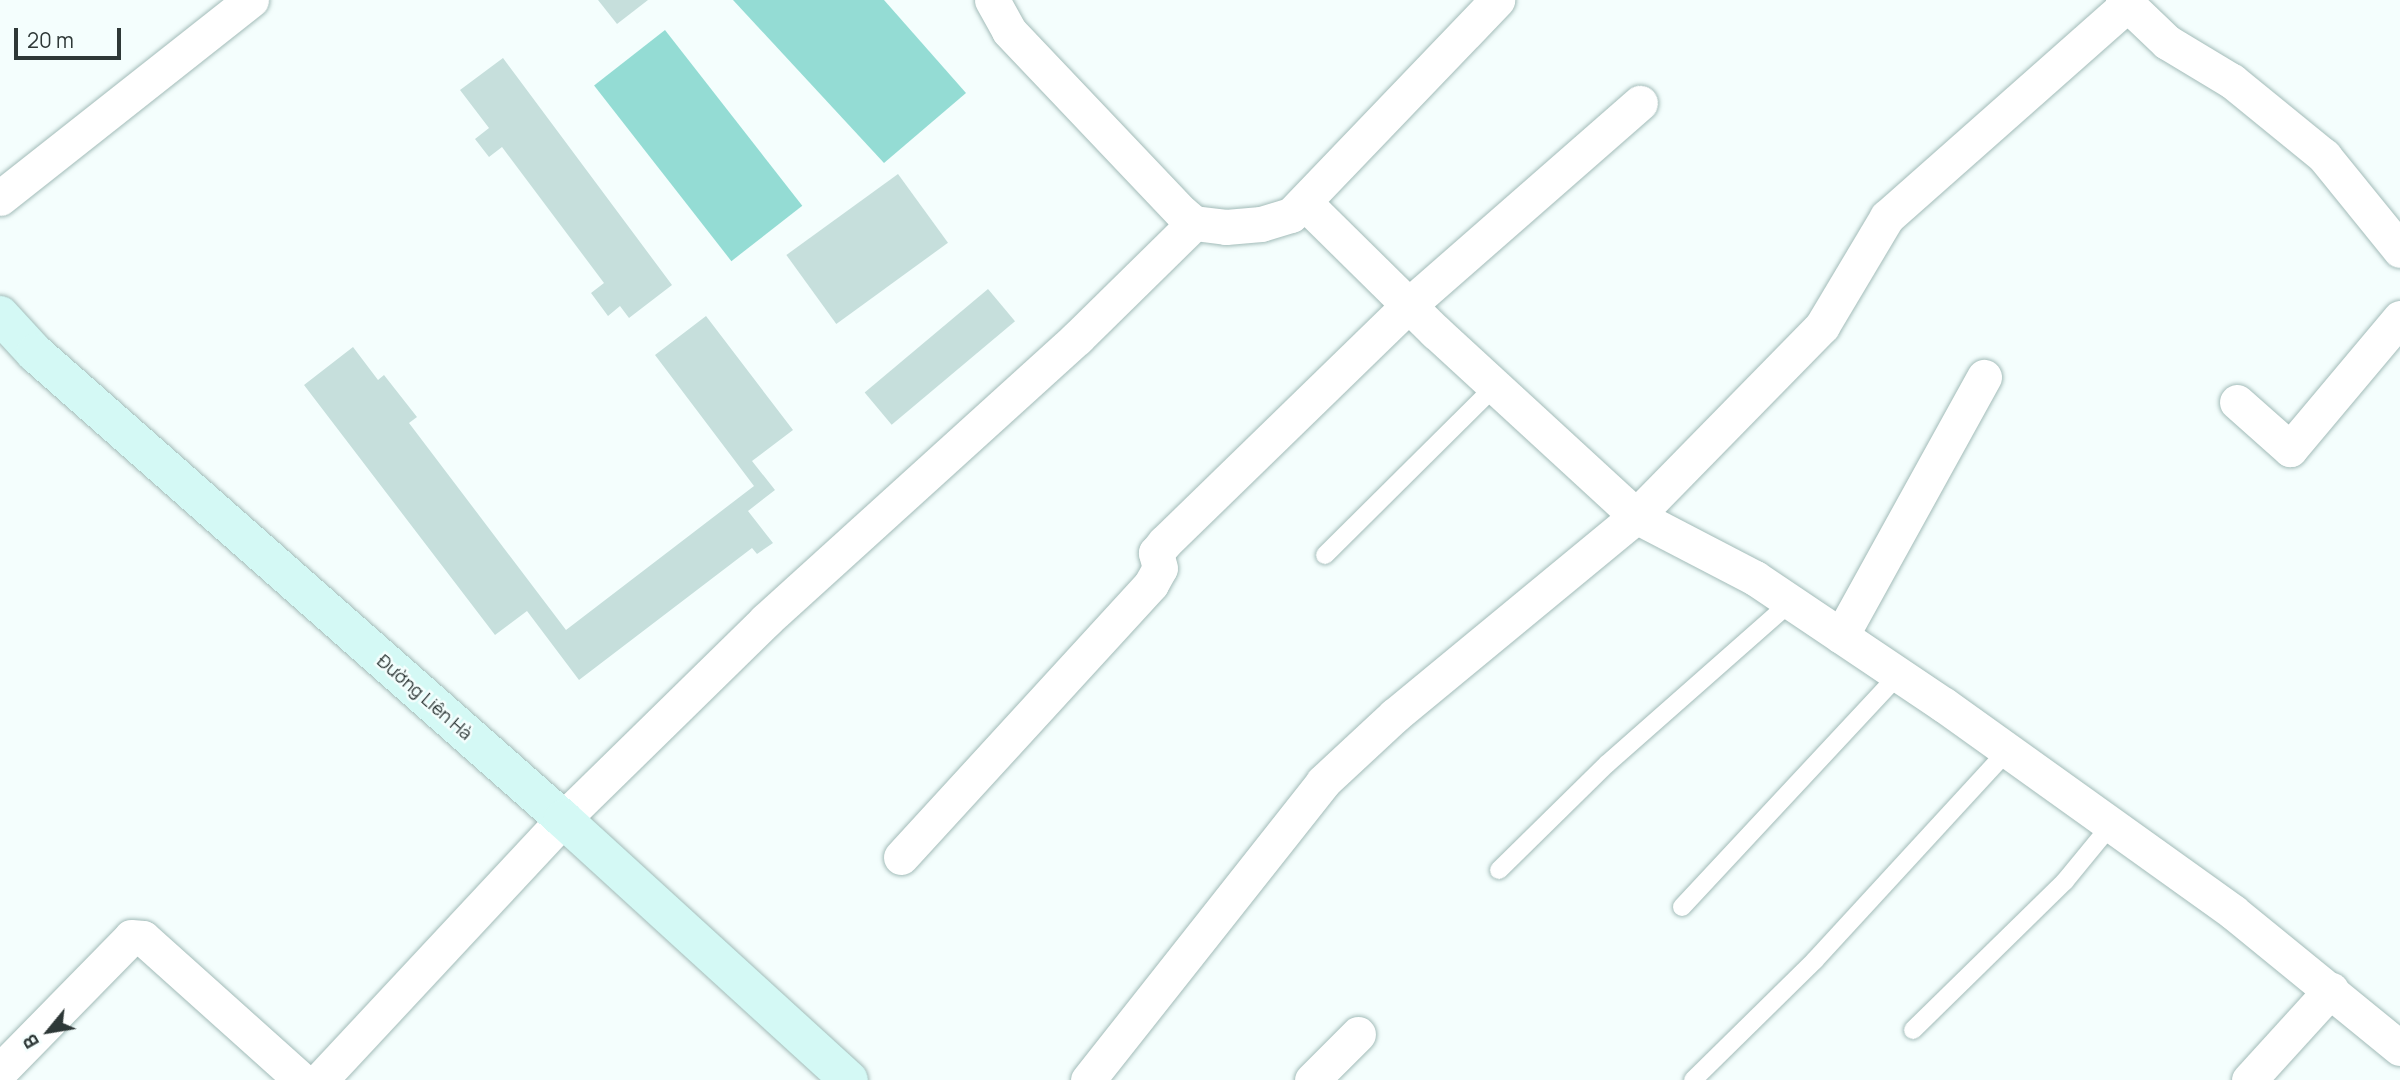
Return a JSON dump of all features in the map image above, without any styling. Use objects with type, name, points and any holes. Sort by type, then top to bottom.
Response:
[{"type":"main road","name":"Đường Liên Hà","points":[[0,315],[45,362],[563,819],[849,1080]]},
{"type":"street","points":[[0,198],[251,0]]},
{"type":"street","points":[[992,0],[1009,31],[1127,159],[1194,223],[1226,227],[1261,224],[1291,215],[1497,0]]},
{"type":"street","points":[[1088,1080],[1323,782],[1395,715],[1636,516],[1822,326],[1887,217],[2125,2],[2167,42],[2232,80],[2324,156],[2400,250]]},
{"type":"street","points":[[901,857],[1152,584],[1160,568],[1156,553],[1164,542],[1409,305],[1640,103]]},
{"type":"street","points":[[1305,203],[1409,305],[1636,516],[1755,578],[1898,675],[2111,825],[2331,990],[2400,1048]]},
{"type":"street","points":[[320,1080],[563,819],[766,620],[1077,338],[1194,223]]},
{"type":"street","points":[[2237,402],[2290,449],[2400,318]]},
{"type":"street","points":[[1841,636],[1984,377]]},
{"type":"street","points":[[0,1071],[131,937],[143,938],[301,1080]]},
{"type":"street","points":[[2249,1080],[2331,990]]},
{"type":"street","points":[[1312,1080],[1358,1034]]},
{"type":"lane","points":[[1325,555],[1495,386]]},
{"type":"lane","points":[[1499,870],[1607,764],[1791,602]]},
{"type":"lane","points":[[1682,907],[1898,675]]},
{"type":"lane","points":[[1693,1080],[1815,960],[2007,751]]},
{"type":"lane","points":[[1913,1030],[2065,881],[2111,825]]},
{"type":"shaded area","points":[[733,0],[884,0],[966,93],[884,163]]},
{"type":"shaded area","points":[[665,30],[802,206],[731,261],[594,85]]},
{"type":"building","points":[[598,0],[648,0],[617,24]]},
{"type":"building","points":[[503,58],[672,285],[629,318],[620,306],[608,316],[591,293],[604,283],[502,147],[489,157],[475,139],[489,128],[460,90]]},
{"type":"building","points":[[898,174],[948,243],[836,324],[786,255]]},
{"type":"building","points":[[988,289],[1015,321],[892,425],[865,392]]},
{"type":"building","points":[[706,316],[793,430],[752,461],[775,490],[748,511],[773,543],[757,554],[752,548],[579,680],[527,611],[495,635],[304,385],[353,347],[378,380],[384,375],[417,417],[409,423],[566,630],[754,486],[655,355]]}]
